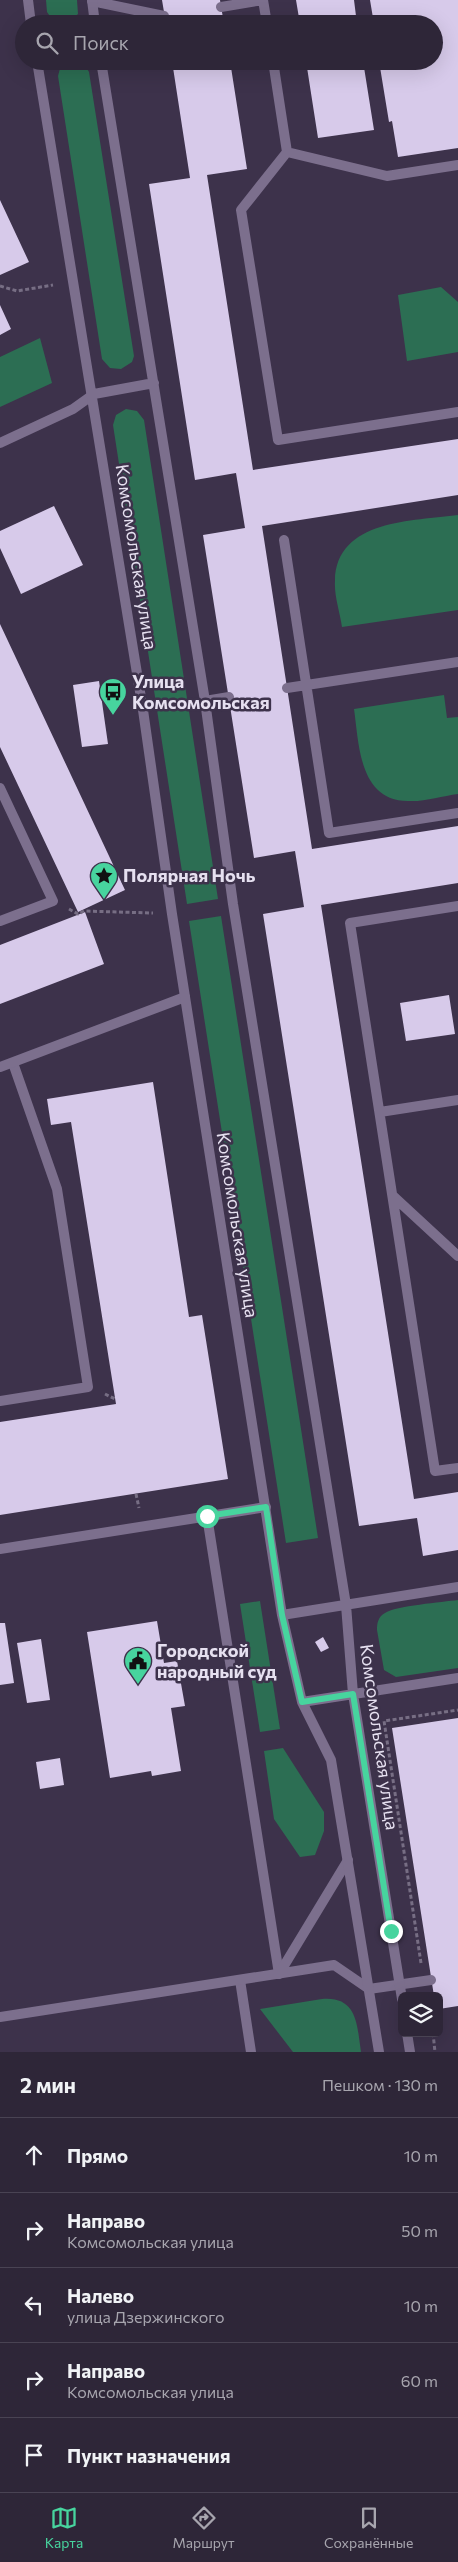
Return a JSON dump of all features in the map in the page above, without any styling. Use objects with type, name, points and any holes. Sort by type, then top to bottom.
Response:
[{"type":"street","points":[[28,0],[30,15]]},
{"type":"street","points":[[94,15],[92,0],[160,15]]},
{"type":"street","points":[[221,7],[263,0],[266,15]]},
{"type":"street","name":"Комсомольская улица","points":[[39,70],[94,394],[143,710],[172,914],[282,1615],[302,1702],[331,1760],[379,2052]]},
{"type":"street","name":"Комсомольская улица","points":[[103,70],[205,701],[235,913],[346,1604],[353,1694],[401,1992]]},
{"type":"street","points":[[274,70],[287,152],[241,210],[278,440],[458,412]]},
{"type":"street","points":[[287,152],[387,176],[458,164]]},
{"type":"street","points":[[0,443],[73,409],[94,394],[154,383]]},
{"type":"street","points":[[284,540],[329,833],[458,813]]},
{"type":"street","points":[[287,688],[458,662]]},
{"type":"street","points":[[205,701],[229,697]]},
{"type":"street","points":[[0,788],[53,901],[0,921]]},
{"type":"street","points":[[458,906],[350,923],[436,1471],[458,1468]]},
{"type":"street","points":[[0,1067],[185,997]]},
{"type":"street","points":[[0,1400],[88,1387],[57,1189],[13,1063]]},
{"type":"street","points":[[380,1112],[458,1100]]},
{"type":"street","points":[[393,1196],[458,1256]]},
{"type":"street","points":[[0,1549],[266,1507]]},
{"type":"street","points":[[207,1516],[279,1974]]},
{"type":"street","points":[[282,1615],[458,1587]]},
{"type":"street","points":[[302,1702],[458,1678]]},
{"type":"street","points":[[279,1974],[348,1860]]},
{"type":"street","points":[[0,2017],[334,1965],[369,1989],[428,1980]]},
{"type":"street","points":[[240,1980],[251,2052]]},
{"type":"street","points":[[408,2037],[410,2052]]},
{"type":"path","points":[[0,286],[17,291],[55,285]]},
{"type":"path","points":[[78,914],[84,911],[172,914]]},
{"type":"path","points":[[428,1980],[384,1721],[458,1710]]},
{"type":"path","points":[[433,2037],[436,2052]]},
{"type":"green space","points":[[46,0],[77,0],[77,15],[49,15]]},
{"type":"green space","points":[[60,70],[88,70],[89,72],[134,356],[132,362],[121,369],[110,368],[102,359],[58,76]]},
{"type":"green space","points":[[441,287],[458,302],[458,352],[407,361],[398,295]]},
{"type":"green space","points":[[40,338],[52,383],[0,407],[0,357]]},
{"type":"green space","points":[[126,409],[137,411],[144,420],[218,899],[187,904],[113,425],[116,415]]},
{"type":"green space","points":[[458,515],[458,610],[342,627],[336,598],[335,581],[339,561],[348,545],[363,534],[380,527],[400,522]]},
{"type":"green space","points":[[444,695],[447,718],[458,717],[458,794],[427,800],[408,801],[392,798],[380,792],[364,768],[354,709]]},
{"type":"green space","points":[[221,916],[318,1538],[286,1543],[189,921]]},
{"type":"green space","points":[[458,1600],[458,1668],[396,1677],[384,1670],[377,1630],[378,1620],[381,1616],[390,1611],[409,1606]]},
{"type":"green space","points":[[260,1601],[280,1729],[260,1732],[240,1604]]},
{"type":"green space","points":[[283,1748],[324,1812],[324,1831],[315,1855],[300,1857],[274,1819],[264,1751]]},
{"type":"green space","points":[[322,1999],[334,1999],[343,2002],[349,2008],[354,2015],[361,2052],[293,2052],[260,2009]]},
{"type":"building","points":[[162,0],[220,0],[222,15],[164,15]]},
{"type":"building","points":[[296,0],[354,0],[356,15],[298,15]]},
{"type":"building","points":[[370,0],[458,0],[458,148],[398,157],[392,121],[389,122],[380,70],[443,70],[443,15],[372,15]]},
{"type":"building","points":[[173,70],[231,70],[247,169],[207,175],[253,470],[458,439],[458,495],[262,526],[312,849],[458,826],[458,883],[321,905],[414,1499],[458,1492],[458,1550],[423,1556],[417,1518],[359,1526],[263,914],[304,907],[295,851],[254,858],[203,535],[245,528],[236,473],[195,480],[149,184],[190,178]]},
{"type":"building","points":[[307,70],[364,70],[374,130],[318,138]]},
{"type":"building","points":[[0,200],[29,262],[0,275]]},
{"type":"building","points":[[0,305],[11,329],[0,335]]},
{"type":"building","points":[[54,506],[83,565],[21,594],[0,548],[0,531]]},
{"type":"building","points":[[0,624],[125,890],[78,912],[0,747]]},
{"type":"building","points":[[99,681],[108,744],[82,747],[73,685]]},
{"type":"building","points":[[85,912],[104,964],[0,1004],[0,945]]},
{"type":"building","points":[[449,995],[455,1034],[406,1041],[400,1003]]},
{"type":"building","points":[[153,1082],[189,1317],[202,1315],[228,1479],[0,1515],[0,1422],[116,1404],[71,1122],[51,1125],[47,1099]]},
{"type":"building","name":"Городской народный суд","points":[[157,1621],[164,1663],[177,1661],[185,1706],[171,1708],[181,1771],[152,1776],[151,1771],[110,1778],[87,1632]]},
{"type":"building","points":[[0,1623],[5,1623],[14,1683],[0,1685]]},
{"type":"building","points":[[323,1637],[329,1648],[321,1652],[315,1642]]},
{"type":"building","points":[[41,1639],[50,1700],[27,1703],[17,1643]]},
{"type":"building","points":[[458,1718],[458,2006],[443,2008],[443,1992],[433,1992],[392,1728]]},
{"type":"building","points":[[60,1758],[64,1785],[40,1789],[36,1762]]},
{"type":"place","name":"Улица Комсомольская","points":[[113,716]]},
{"type":"place","name":"Полярная Ночь","points":[[104,900]]},
{"type":"place","name":"Городской народный суд","points":[[138,1685]]},
{"type":"route","points":[[207,1516],[266,1507],[282,1615],[302,1702],[353,1694],[391,1931]]}]
